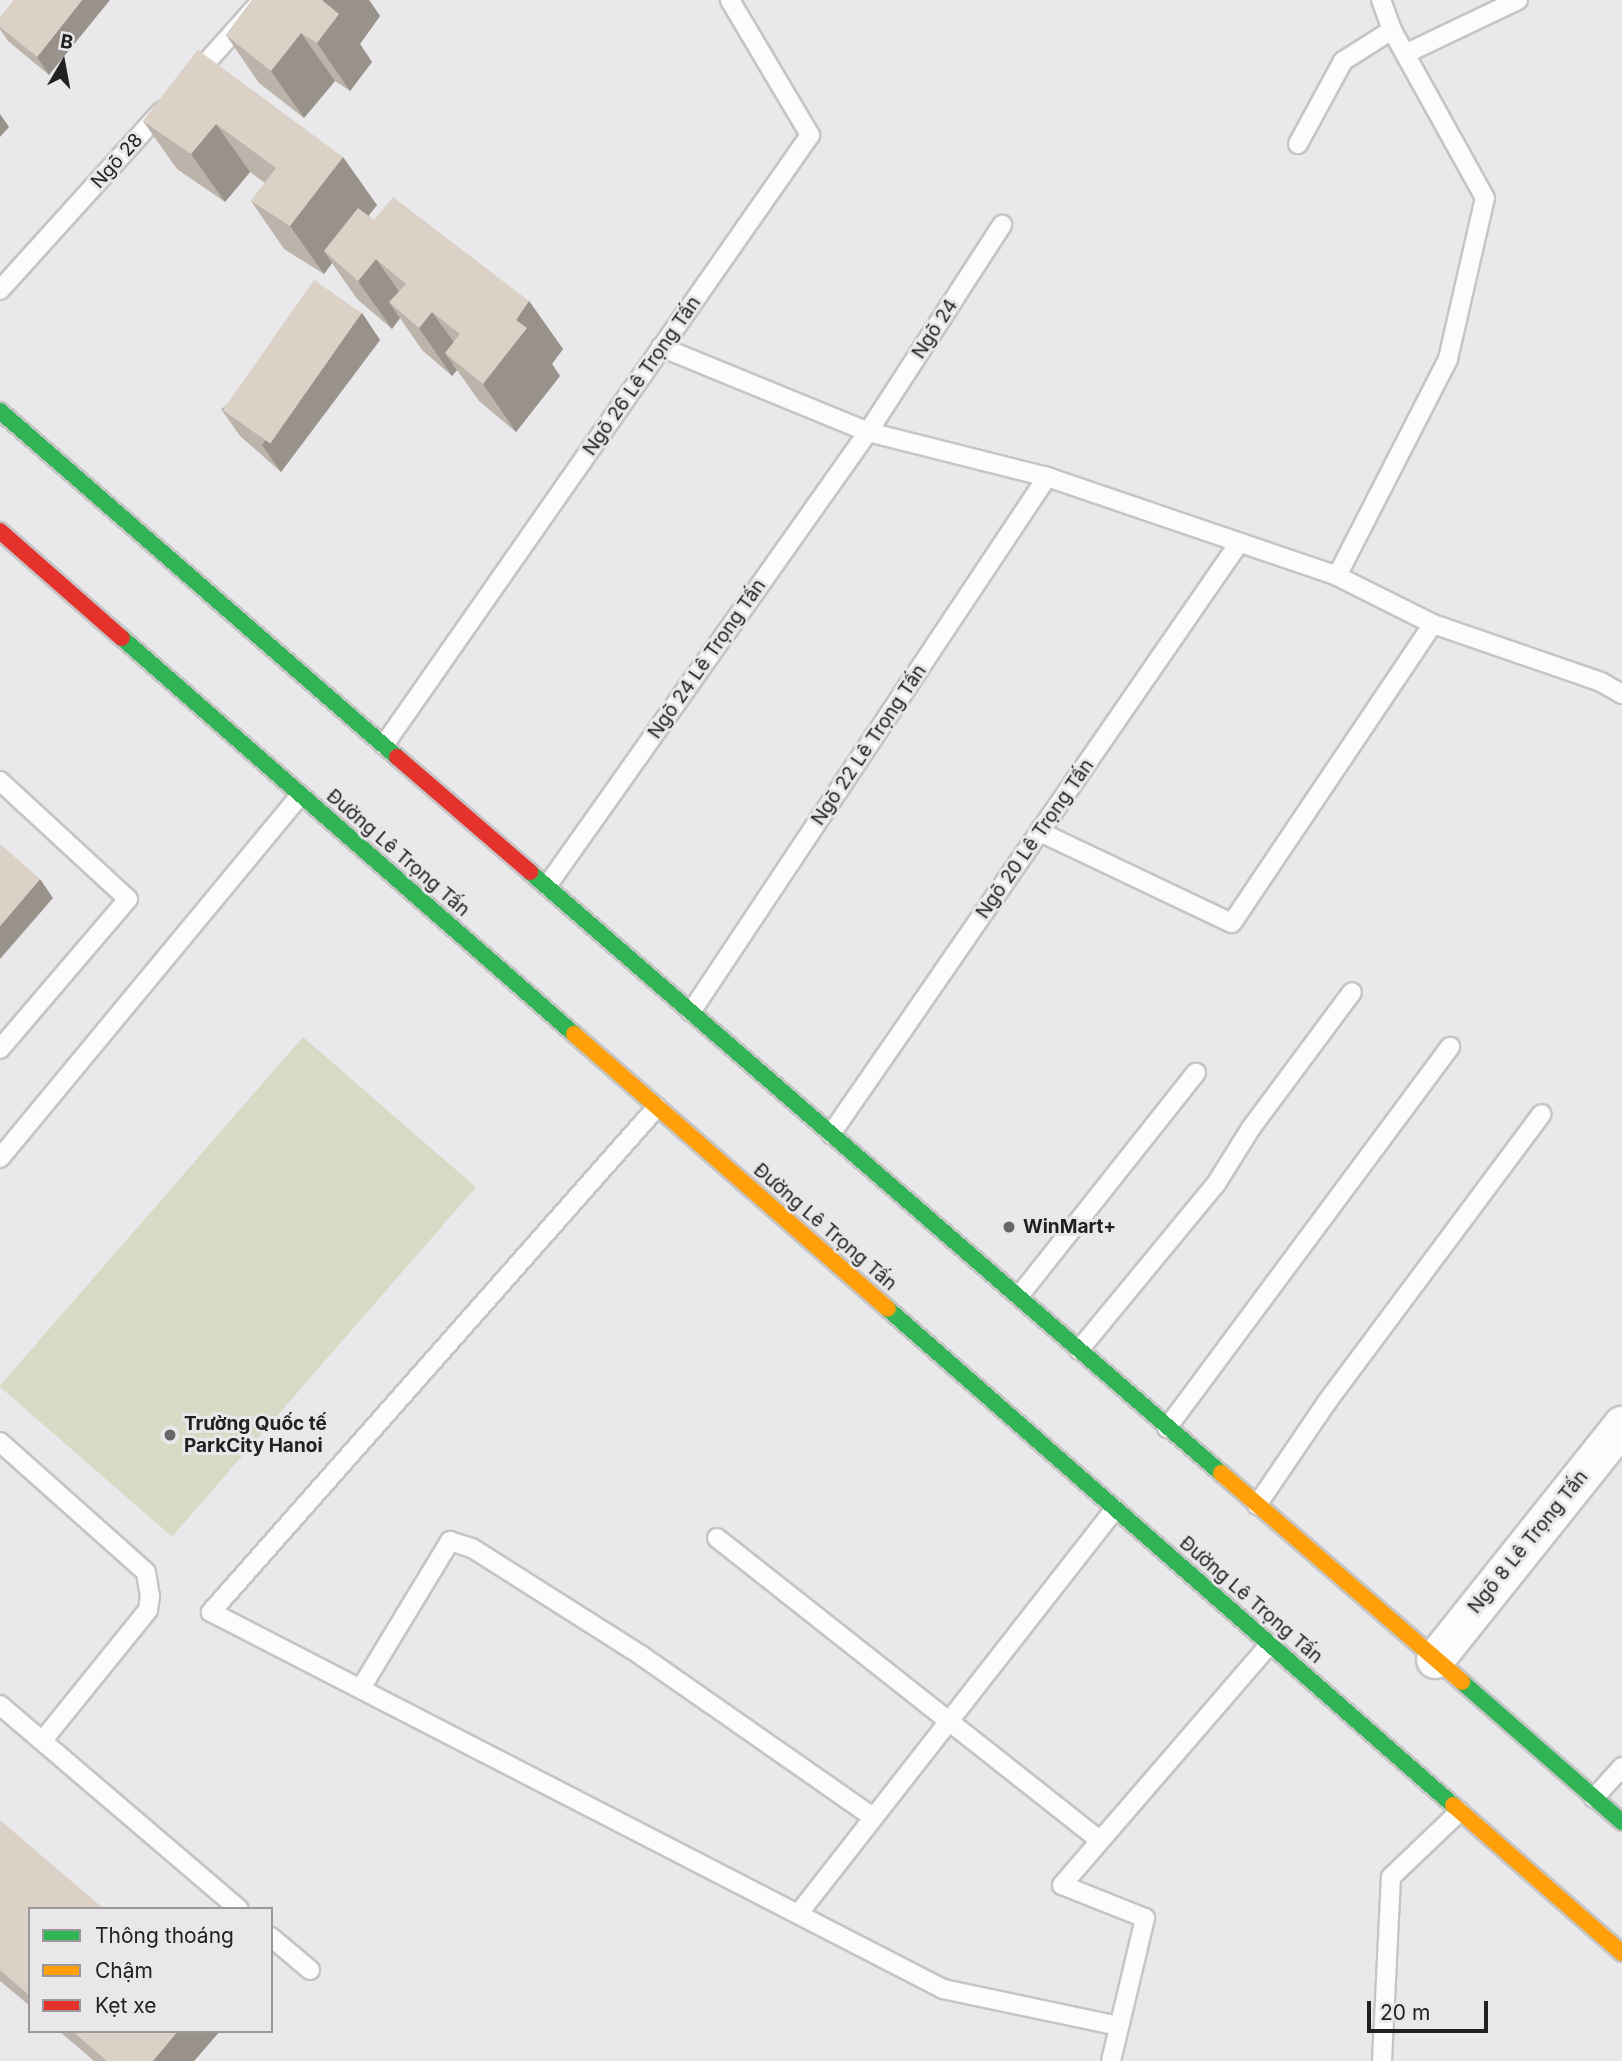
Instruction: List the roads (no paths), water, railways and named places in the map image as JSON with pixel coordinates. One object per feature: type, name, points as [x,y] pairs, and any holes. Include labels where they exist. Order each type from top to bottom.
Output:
[{"type":"main road","points":[[0,411],[1622,1822]]},
{"type":"main road","name":"Đường Lê Trọng Tấn","points":[[0,531],[1622,1953]]},
{"type":"street","name":"Ngõ 8 Lê Trọng Tấn","points":[[1435,1659],[1622,1425]]},
{"type":"lane","name":"Ngõ 28","points":[[0,290],[262,0]]},
{"type":"lane","name":"Ngõ 26 Lê Trọng Tấn","points":[[384,746],[810,135],[730,0]]},
{"type":"lane","points":[[1337,576],[1448,359],[1485,198],[1392,30],[1381,0]]},
{"type":"lane","points":[[1407,53],[1518,0]]},
{"type":"lane","points":[[1298,145],[1343,61],[1392,30]]},
{"type":"lane","name":"Ngõ 24","points":[[868,432],[1002,225]]},
{"type":"lane","points":[[661,347],[868,432],[1047,477],[1337,576],[1433,624],[1601,682],[1622,694]]},
{"type":"lane","name":"Ngõ 24 Lê Trọng Tấn","points":[[547,886],[868,432]]},
{"type":"lane","name":"Ngõ 22 Lê Trọng Tấn","points":[[691,1012],[1047,477]]},
{"type":"lane","name":"Ngõ 20 Lê Trọng Tấn","points":[[831,1134],[1239,543]]},
{"type":"lane","points":[[1040,832],[1232,923],[1433,624]]},
{"type":"lane","points":[[0,781],[128,899],[0,1049]]},
{"type":"lane","points":[[0,1158],[300,795]]},
{"type":"lane","points":[[1079,1350],[1216,1184],[1352,992]]},
{"type":"lane","points":[[1167,1428],[1450,1047]]},
{"type":"lane","points":[[1019,1296],[1196,1073]]},
{"type":"lane","points":[[657,1107],[211,1612],[943,1989],[1118,2026]]},
{"type":"lane","points":[[1257,1505],[1327,1402],[1542,1114]]},
{"type":"lane","points":[[0,1443],[146,1572],[150,1596],[148,1610],[43,1740]]},
{"type":"lane","points":[[799,1913],[1115,1509]]},
{"type":"lane","points":[[717,1538],[1100,1841]]},
{"type":"lane","points":[[361,1688],[450,1541],[472,1548],[642,1656],[873,1817]]},
{"type":"lane","points":[[1111,2061],[1144,1918],[1062,1885],[1269,1644]]},
{"type":"lane","points":[[0,1704],[237,1907]]},
{"type":"lane","points":[[1594,1798],[1622,1767]]},
{"type":"lane","points":[[1382,2061],[1391,1877],[1460,1811]]},
{"type":"lane","points":[[273,1939],[310,1970]]},
{"type":"place","name":"WinMart+","points":[[1009,1227]]},
{"type":"place","name":"Trường Quốc tế ParkCity Hanoi","points":[[170,1435]]}]
